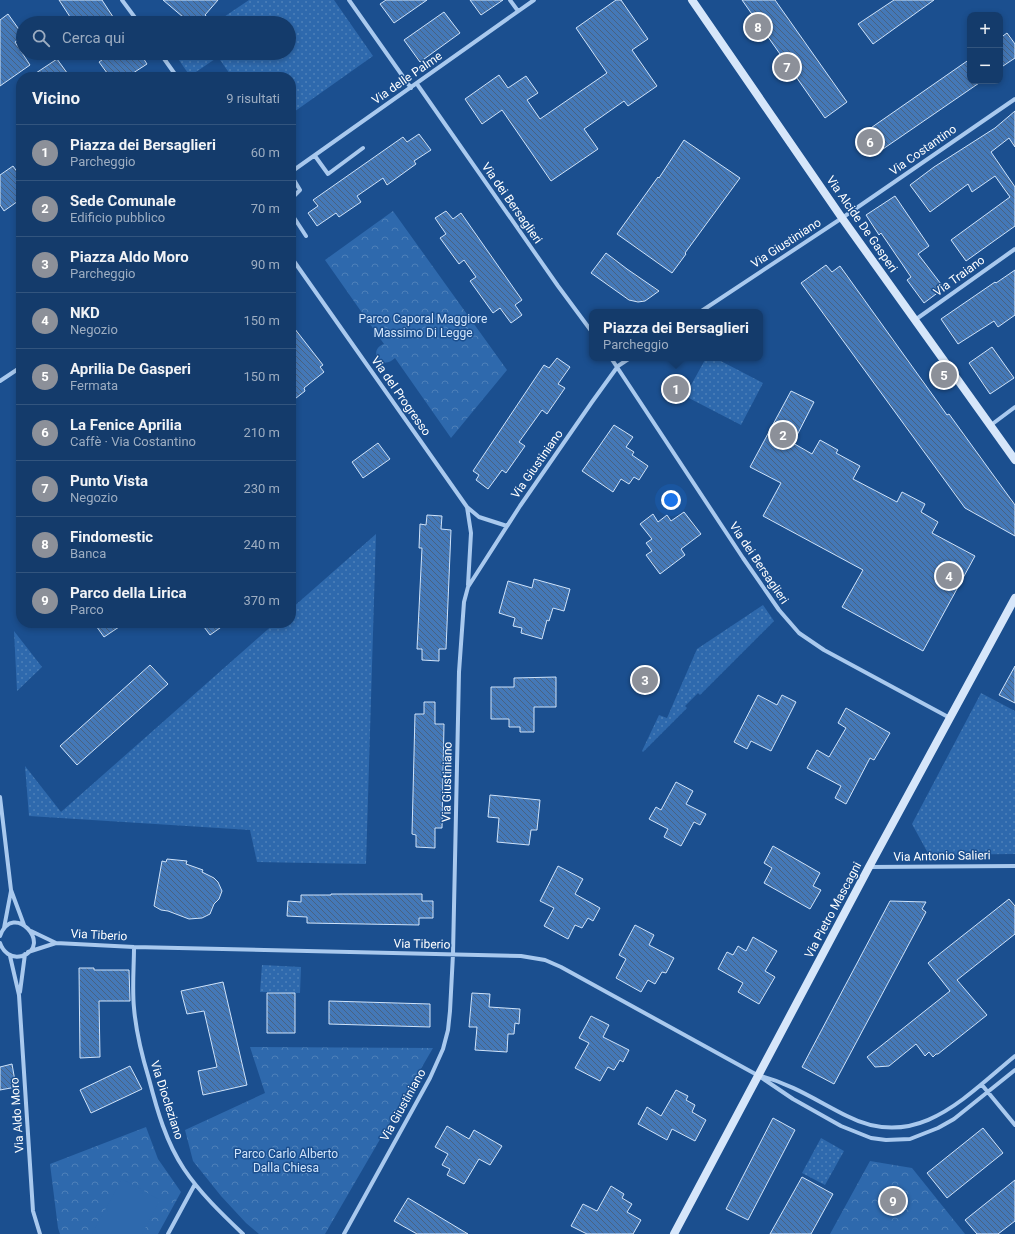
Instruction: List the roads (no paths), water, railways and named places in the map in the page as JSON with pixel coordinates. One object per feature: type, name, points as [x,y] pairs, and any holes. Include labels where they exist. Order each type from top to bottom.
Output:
[{"type":"street","points":[[122,0],[134,16]]},
{"type":"street","points":[[349,0],[411,88]]},
{"type":"street","points":[[510,0],[518,12]]},
{"type":"street","name":"Via delle Palme","points":[[296,169],[534,0]]},
{"type":"street","name":"Via Alcide De Gasperi","points":[[692,0],[842,218],[1015,460]]},
{"type":"street","points":[[165,60],[173,72]]},
{"type":"street","name":"Via dei Bersaglieri","points":[[417,84],[589,328]]},
{"type":"street","name":"Via Costantino","points":[[842,218],[1015,99]]},
{"type":"street","points":[[315,156],[328,174],[363,148]]},
{"type":"street","points":[[296,183],[300,190],[296,194]]},
{"type":"street","name":"Via Giustiniano","points":[[705,309],[842,218]]},
{"type":"street","points":[[296,221],[306,236]]},
{"type":"street","name":"Via Traiano","points":[[915,320],[1015,249]]},
{"type":"street","name":"Via del Progresso","points":[[296,264],[467,507],[479,517],[507,526]]},
{"type":"street","name":"Via dei Bersaglieri","points":[[614,361],[743,558],[789,623],[799,633],[817,646],[950,718]]},
{"type":"street","name":"Via Giustiniano","points":[[344,1234],[430,1078],[441,1054],[448,1026],[453,954],[459,672],[464,602],[468,587],[560,447],[618,366],[626,361]]},
{"type":"street","points":[[0,381],[16,370]]},
{"type":"street","points":[[991,425],[1015,407]]},
{"type":"street","name":"Via del Progresso","points":[[467,507],[471,534],[468,587]]},
{"type":"street","name":"Via Pietro Mascagni","points":[[674,1234],[869,867],[1015,598]]},
{"type":"street","points":[[0,797],[11,890],[24,925],[31,931]]},
{"type":"street","name":"Via Antonio Salieri","points":[[869,867],[1015,866]]},
{"type":"street","points":[[2,932],[11,890]]},
{"type":"street","points":[[2,932],[14,923],[24,925]]},
{"type":"street","name":"Via Tiberio","points":[[31,931],[56,943]]},
{"type":"street","name":"Via Aldo Moro","points":[[19,995],[27,953],[33,942],[31,931]]},
{"type":"street","points":[[0,943],[2,951],[10,956],[20,956],[27,953]]},
{"type":"street","name":"Via Tiberio","points":[[27,953],[56,943],[134,947],[453,954],[521,956],[536,958],[552,963],[759,1076]]},
{"type":"street","name":"Via Diocleziano","points":[[134,947],[134,1007],[142,1052],[155,1102],[167,1136],[179,1161],[195,1184],[224,1216],[243,1234]]},
{"type":"street","name":"Via Aldo Moro","points":[[10,956],[19,995],[33,1211],[40,1234]]},
{"type":"street","points":[[759,1076],[794,1087],[856,1120],[882,1128],[904,1127],[928,1121],[946,1111],[982,1085],[1015,1056]]},
{"type":"street","points":[[759,1076],[793,1099],[841,1126],[871,1138],[886,1140],[910,1139],[938,1128],[954,1119],[1015,1070]]},
{"type":"street","points":[[982,1085],[1015,1125]]},
{"type":"street","points":[[168,1234],[195,1184]]},
{"type":"place","name":"Findomestic","points":[[758,27]]},
{"type":"place","name":"Punto Vista","points":[[787,67]]},
{"type":"place","name":"La Fenice Aprilia","points":[[870,142]]},
{"type":"place","name":"Aprilia De Gasperi","points":[[944,375]]},
{"type":"place","name":"Piazza dei Bersaglieri","points":[[676,389]]},
{"type":"place","name":"Sede Comunale","points":[[783,435]]},
{"type":"place","name":"NKD","points":[[949,576]]},
{"type":"place","name":"Piazza Aldo Moro","points":[[645,680]]},
{"type":"place","name":"Parco della Lirica","points":[[893,1201]]},
{"type":"park label","name":"Parco Caporal Maggiore Massimo Di Legge","points":[[423,326]]},
{"type":"park label","name":"Parco Carlo Alberto Dalla Chiesa","points":[[286,1161]]}]
